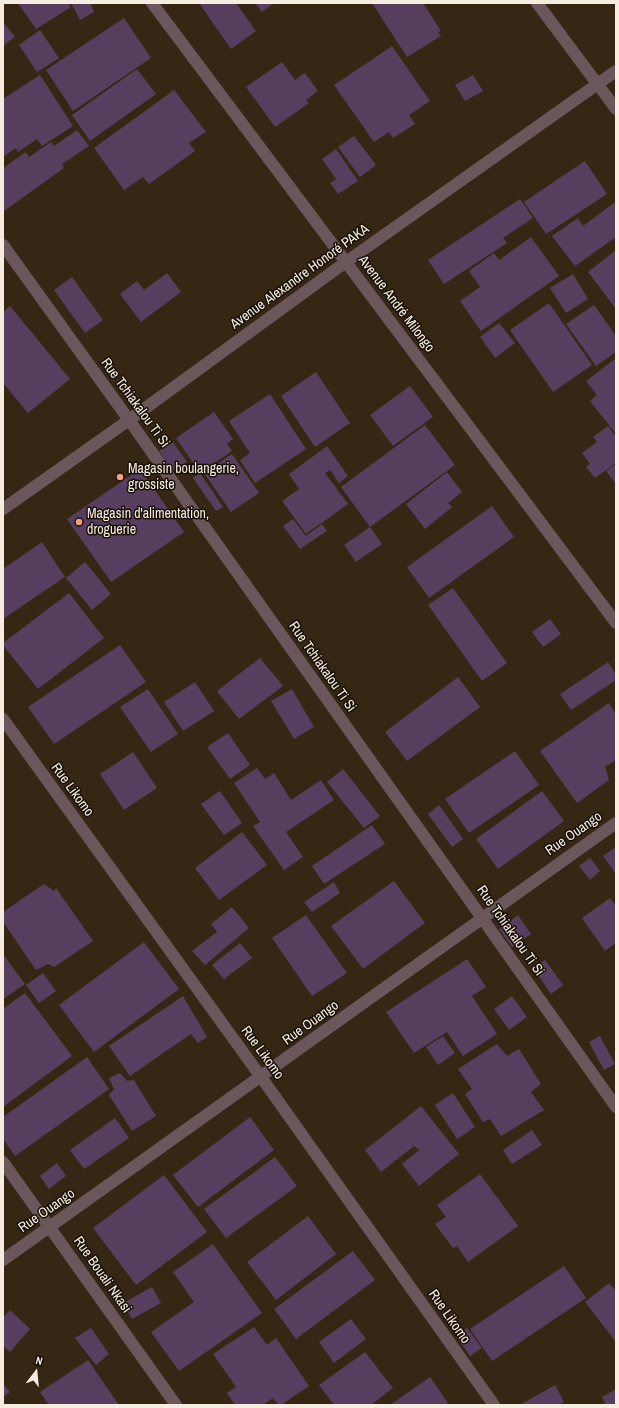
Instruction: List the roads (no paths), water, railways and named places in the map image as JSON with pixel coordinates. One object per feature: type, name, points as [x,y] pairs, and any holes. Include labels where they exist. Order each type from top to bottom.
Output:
[{"type":"street","name":"Avenue André Milongo","points":[[152,3],[616,623]]},
{"type":"street","points":[[538,3],[616,109]]},
{"type":"street","name":"Avenue Alexandre Honoré PAKA","points":[[3,509],[129,420],[346,262],[616,71]]},
{"type":"street","name":"Rue Tchiakalou Ti Si","points":[[3,245],[129,420],[616,1107]]},
{"type":"street","name":"Rue Likomo","points":[[3,719],[261,1077],[494,1405]]},
{"type":"street","name":"Rue Ouango","points":[[3,1260],[50,1228],[616,823]]},
{"type":"street","name":"Rue Bouali Nkasi","points":[[3,1162],[176,1405]]},
{"type":"place","name":"Magasin boulangerie, grossiste","points":[[120,477]]},
{"type":"place","name":"Magasin d'alimentation, droguerie","points":[[79,522]]}]
